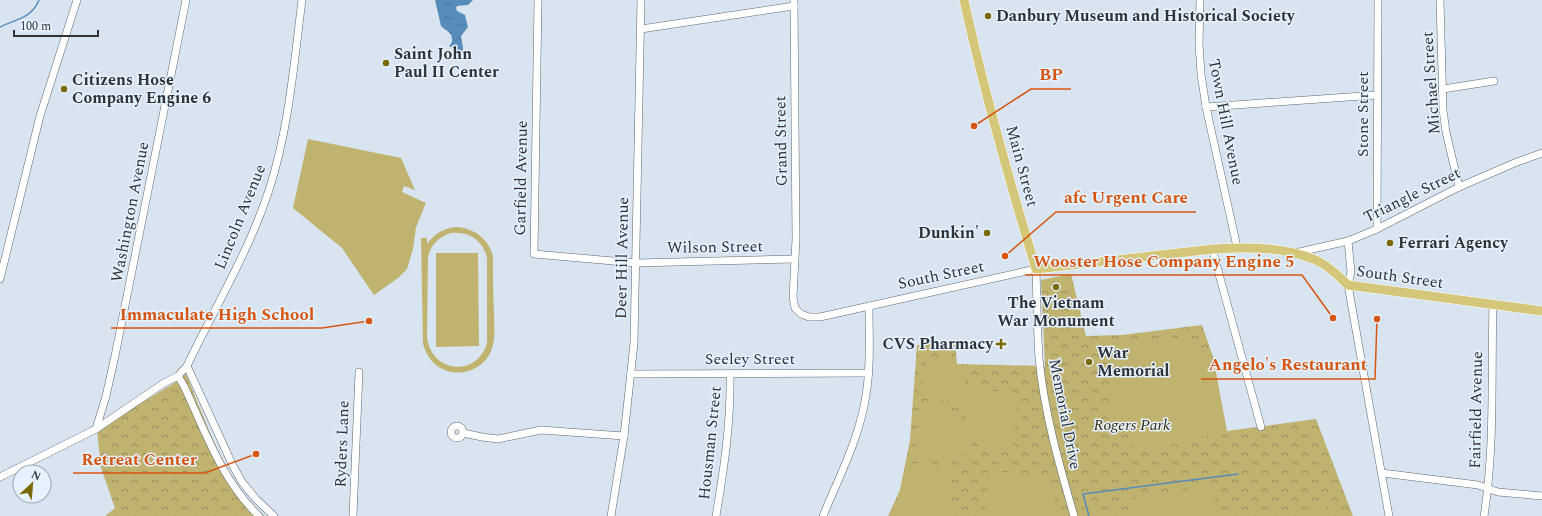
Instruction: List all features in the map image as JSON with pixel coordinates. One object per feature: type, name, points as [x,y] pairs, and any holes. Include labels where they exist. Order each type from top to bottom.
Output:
[{"type":"main road","name":"Main Street","points":[[964,0],[1016,204],[1036,269]]},
{"type":"main road","name":"South Street","points":[[1036,269],[1214,249],[1264,249],[1308,257],[1325,265],[1348,285],[1542,312]]},
{"type":"street","points":[[0,279],[40,116],[77,0]]},
{"type":"street","name":"Washington Avenue","points":[[96,429],[106,396],[115,356],[186,0]]},
{"type":"street","name":"Lincoln Avenue","points":[[0,477],[96,429],[164,383],[178,376],[187,366],[241,256],[269,188],[287,117],[302,0]]},
{"type":"street","name":"Garfield Avenue","points":[[538,0],[534,254],[636,263]]},
{"type":"street","name":"Deer Hill Avenue","points":[[611,516],[624,436],[634,343],[641,0]]},
{"type":"street","name":"Town Hill Avenue","points":[[1200,0],[1199,44],[1201,74],[1206,107],[1237,248]]},
{"type":"street","name":"Stone Street","points":[[1377,229],[1378,0]]},
{"type":"street","name":"Michael Street","points":[[1440,0],[1446,132],[1459,187]]},
{"type":"street","points":[[641,29],[794,3]]},
{"type":"street","name":"Grand Street","points":[[794,3],[796,239],[794,282]]},
{"type":"street","points":[[1443,89],[1494,81]]},
{"type":"street","points":[[1206,107],[1377,96]]},
{"type":"street","name":"Triangle Street","points":[[1292,253],[1348,241],[1377,229],[1459,187],[1542,153]]},
{"type":"street","points":[[1348,241],[1351,272],[1348,285],[1389,516]]},
{"type":"street","points":[[1214,249],[1214,256],[1261,427]]},
{"type":"street","name":"Wilson Street","points":[[636,263],[795,259]]},
{"type":"street","name":"South Street","points":[[794,282],[793,297],[795,308],[805,316],[820,317],[1036,269]]},
{"type":"street","name":"Memorial Drive","points":[[1036,269],[1039,358],[1044,393],[1050,430],[1074,516]]},
{"type":"street","name":"Fairfield Avenue","points":[[1484,516],[1488,488],[1491,430],[1492,305]]},
{"type":"street","points":[[823,516],[862,418],[869,373],[869,306]]},
{"type":"street","points":[[187,366],[233,466],[242,482],[256,499],[274,516]]},
{"type":"street","name":"Ryders Lane","points":[[353,516],[359,372]]},
{"type":"street","name":"Seeley Street","points":[[631,374],[869,373]]},
{"type":"street","name":"Housman Street","points":[[716,516],[728,435],[730,374]]},
{"type":"street","points":[[178,376],[223,471],[248,506],[259,516]]},
{"type":"street","points":[[463,433],[482,437],[498,438],[541,430],[624,436]]},
{"type":"street","points":[[1382,472],[1478,485],[1498,492],[1542,496]]},
{"type":"green space","points":[[308,139],[401,158],[415,190],[404,186],[402,192],[426,203],[416,227],[413,249],[407,269],[398,278],[374,295],[342,248],[293,208]]},
{"type":"green space","points":[[452,228],[464,228],[480,236],[488,245],[493,256],[493,346],[485,361],[480,365],[470,371],[457,373],[446,371],[437,366],[427,354],[423,344],[421,238],[427,238],[427,244],[437,234]],"holes":[[[451,233],[469,235],[478,241],[487,257],[487,343],[482,354],[474,362],[465,366],[455,367],[445,364],[437,358],[430,349],[427,337],[428,257],[431,248],[439,239]]]},
{"type":"green space","points":[[436,253],[478,253],[479,346],[436,347]]},
{"type":"green space","name":"Rogers Park","points":[[1071,274],[1086,336],[1122,335],[1202,325],[1213,357],[1227,431],[1316,419],[1353,516],[888,516],[900,490],[910,440],[917,345],[955,342],[957,364],[1045,366],[1041,280]]},
{"type":"green space","points":[[1171,337],[1196,343],[1213,357],[1226,431],[1136,454],[1126,430],[1111,418],[1106,343]]},
{"type":"green space","points":[[926,358],[945,359],[956,366],[966,376],[964,390],[954,401],[921,398]]},
{"type":"green space","points":[[186,374],[218,451],[229,471],[252,505],[265,516],[105,516],[115,508],[101,468],[97,430],[174,383]]},
{"type":"green space","points":[[968,389],[1019,393],[1012,449],[991,447],[975,436],[965,418],[962,408],[961,398]]},
{"type":"green space","points":[[919,402],[938,403],[949,409],[969,433],[974,454],[915,460]]},
{"type":"green space","points":[[907,463],[949,466],[951,508],[948,516],[893,516]]},
{"type":"green space","points":[[988,470],[1014,473],[1032,477],[1040,481],[1052,492],[1058,516],[986,516]]},
{"type":"green space","points":[[1214,485],[1216,516],[1132,516],[1127,500]]},
{"type":"green space","points":[[1326,503],[1328,516],[1309,516],[1307,505]]},
{"type":"water","points":[[435,0],[473,0],[468,5],[457,6],[456,8],[457,11],[465,15],[468,27],[461,36],[463,48],[461,59],[456,50],[449,46],[452,42],[452,36],[441,26]]},
{"type":"waterway","points":[[0,27],[18,20],[28,14],[36,6],[39,0]]},
{"type":"waterway","points":[[1089,516],[1083,494],[1238,474]]},
{"type":"place","name":"Danbury Museum and Historical Society","points":[[988,16]]},
{"type":"place","name":"Saint John Paul II Center","points":[[386,63]]},
{"type":"place","name":"Citizens Hose Company Engine 6","points":[[64,89]]},
{"type":"place","name":"BP","points":[[974,126]]},
{"type":"place","name":"Dunkin'","points":[[987,233]]},
{"type":"place","name":"Ferrari Agency","points":[[1390,243]]},
{"type":"place","name":"afc Urgent Care","points":[[1005,256]]},
{"type":"place","name":"The Vietnam War Monument","points":[[1056,287]]},
{"type":"place","name":"Wooster Hose Company Engine 5","points":[[1333,318]]},
{"type":"place","name":"Angelo's Restaurant","points":[[1377,319]]},
{"type":"place","name":"Immaculate High School","points":[[369,321]]},
{"type":"place","name":"CVS Pharmacy","points":[[1001,344]]},
{"type":"place","name":"War Memorial","points":[[1089,362]]},
{"type":"place","name":"Retreat Center","points":[[256,454]]}]
